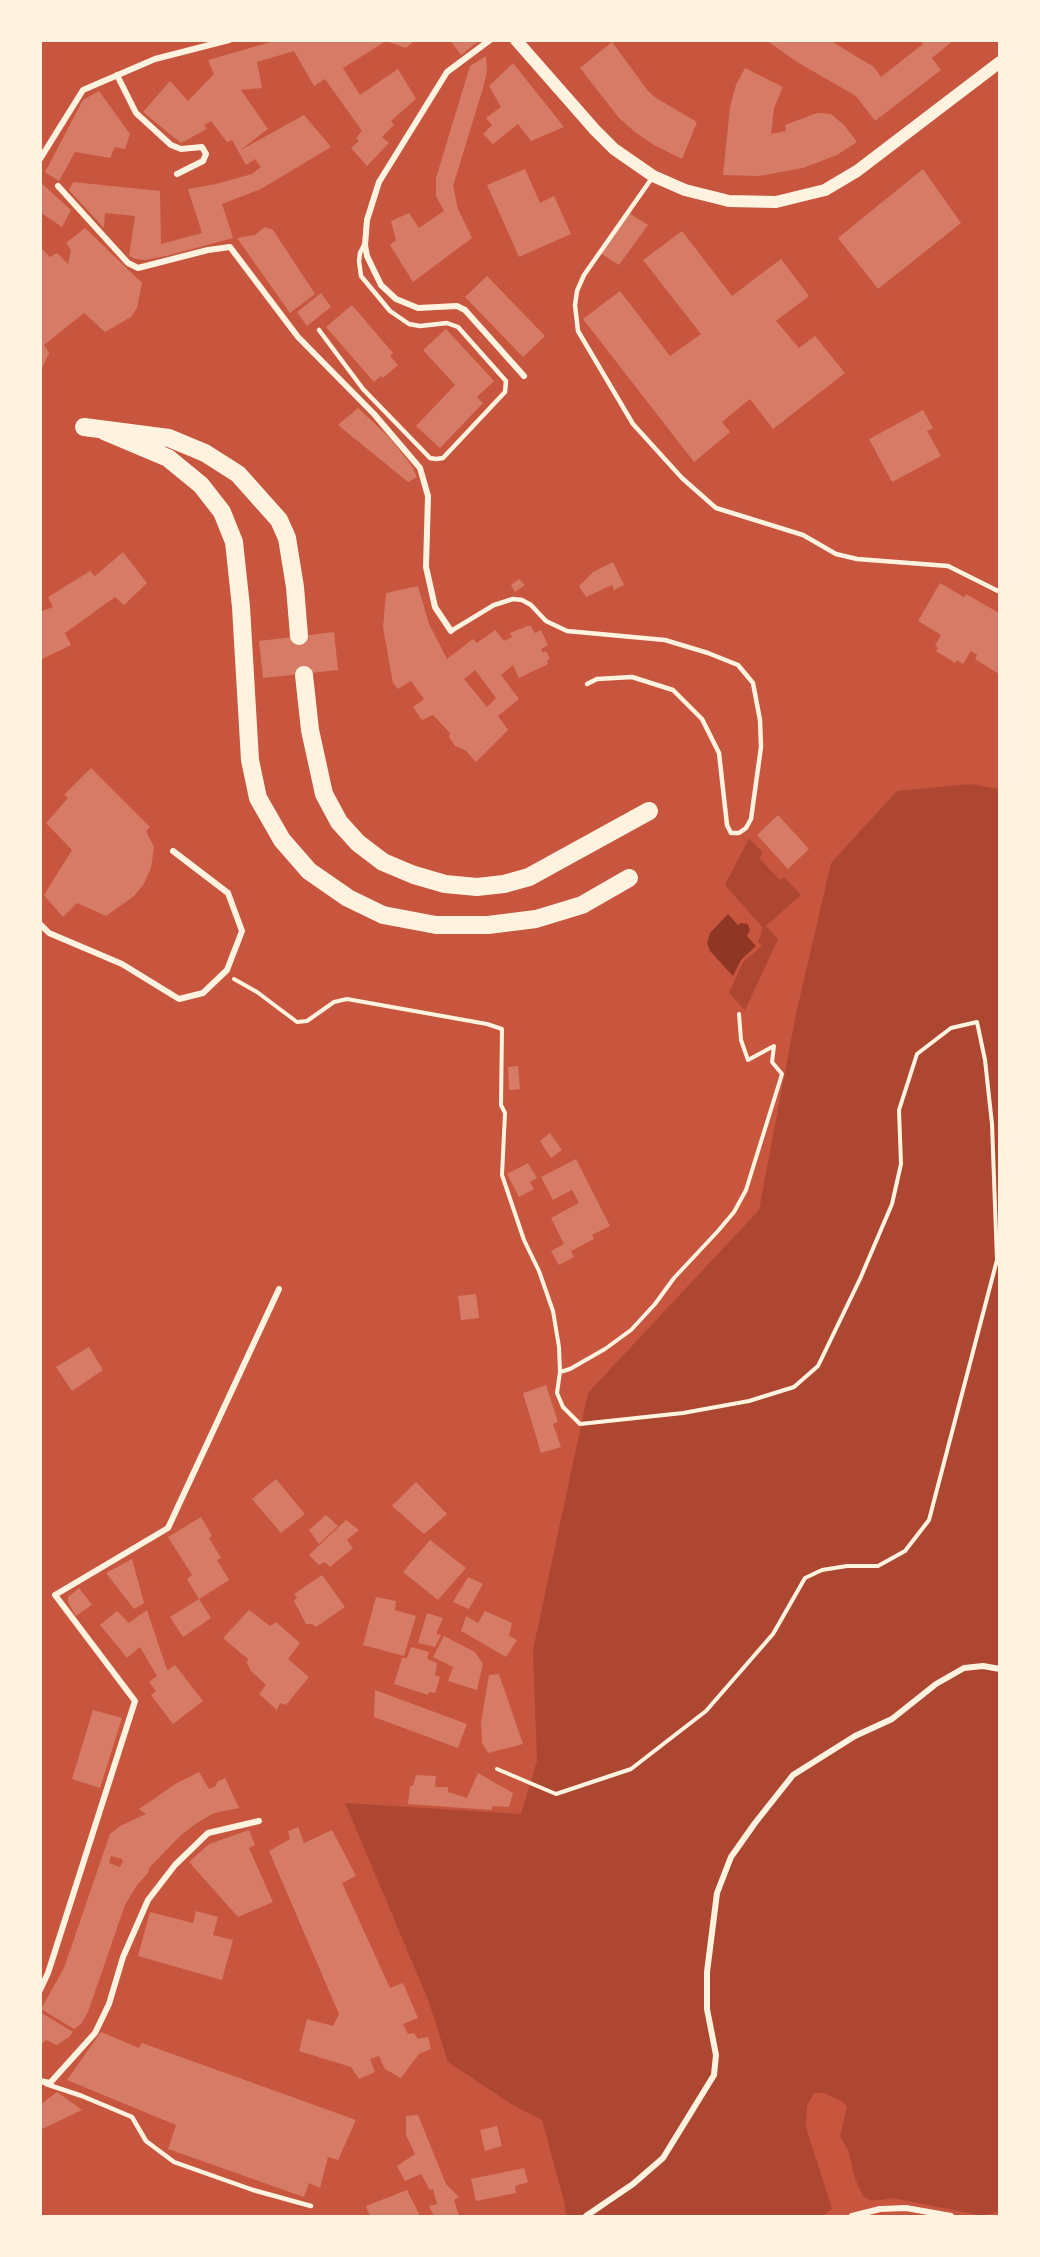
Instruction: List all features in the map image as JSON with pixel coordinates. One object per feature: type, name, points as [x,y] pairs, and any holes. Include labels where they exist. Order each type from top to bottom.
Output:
[{"type":"highway","points":[[84,427],[169,438],[205,453],[238,474],[279,520],[287,538],[295,587],[299,636]]},
{"type":"highway","points":[[105,430],[168,458],[201,485],[222,512],[234,542],[241,607],[250,759],[258,798],[282,840],[309,871],[348,898],[384,915],[436,925],[488,925],[536,919],[582,904],[629,878]]},
{"type":"highway","points":[[303,675],[310,730],[324,794],[339,822],[358,843],[383,862],[414,875],[445,884],[477,887],[504,884],[529,877],[649,811]]},
{"type":"main road","points":[[516,40],[614,149],[653,176],[685,190],[729,201],[776,202],[825,190],[857,171],[999,62]]},
{"type":"street","points":[[40,159],[43,150],[83,90],[155,59],[229,40]]},
{"type":"street","points":[[490,40],[447,72],[379,182],[367,220],[365,245],[367,256],[381,285],[396,299],[418,309],[457,306],[465,310],[524,376]]},
{"type":"street","points":[[117,75],[136,113],[171,145],[181,149],[202,147],[206,154],[203,161],[177,174]]},
{"type":"street","points":[[58,186],[128,263],[138,268],[230,247],[298,337],[375,414],[420,468],[428,496],[426,567],[435,607],[451,632]]},
{"type":"street","points":[[40,924],[49,933],[122,964],[179,999],[203,993],[227,970],[242,931],[228,893],[173,851]]},
{"type":"street","points":[[40,1990],[48,1973],[135,1701],[55,1595],[168,1528],[279,1289]]},
{"type":"street","points":[[586,2217],[633,2184],[663,2157],[714,2075],[716,2055],[707,2009],[707,1972],[715,1902],[731,1857],[755,1823],[793,1775],[855,1736],[892,1719],[936,1684],[964,1668],[983,1666],[999,1669]]},
{"type":"street","points":[[40,2082],[50,2083],[95,2033],[109,2004],[123,1957],[148,1900],[175,1865],[208,1833],[259,1821]]},
{"type":"street","points":[[852,2217],[880,2209],[906,2208],[951,2217]]},
{"type":"lane","points":[[653,176],[584,275],[577,291],[575,305],[578,331],[633,424],[682,478],[716,508],[803,535],[836,554],[856,559],[948,566],[999,592]]},
{"type":"lane","points":[[319,330],[363,389],[430,458],[443,458],[505,392],[506,381],[458,327],[447,322],[420,326],[408,324],[390,312],[361,276],[360,253],[365,245]]},
{"type":"lane","points":[[451,632],[494,605],[513,599],[522,600],[531,605],[546,621],[567,631],[665,640],[738,665],[753,684],[761,747],[751,819],[746,828],[740,833],[731,833],[727,825],[719,753],[702,719],[673,690],[632,677],[597,679],[587,684]]},
{"type":"lane","points":[[40,2082],[82,2096],[132,2117],[146,2141],[174,2162],[253,2190],[311,2206]]},
{"type":"path","points":[[223,973],[257,992],[297,1022],[307,1021],[334,1002],[347,999],[487,1024],[502,1029],[501,1105],[505,1113],[502,1175],[524,1240],[539,1271],[553,1311],[560,1372],[557,1393],[563,1407],[580,1424],[683,1413],[749,1401],[794,1387],[818,1366],[860,1279],[892,1204],[901,1164],[899,1110],[917,1054],[951,1028],[977,1022],[985,1060],[992,1124],[997,1260],[929,1520],[905,1551],[878,1566],[847,1566],[822,1570],[805,1578],[773,1634],[706,1711],[632,1769],[556,1794],[497,1769]]},
{"type":"path","points":[[560,1372],[570,1369],[605,1349],[631,1330],[655,1304],[674,1278],[718,1232],[734,1212],[746,1190],[782,1074],[772,1062],[774,1046],[748,1060],[741,1040],[739,1014]]},
{"type":"shaded area","points":[[971,784],[999,789],[999,2211],[983,2216],[893,2198],[872,2201],[863,2196],[855,2179],[848,2150],[840,2136],[847,2107],[842,2101],[824,2093],[814,2093],[807,2106],[806,2127],[832,2209],[823,2216],[566,2216],[542,2120],[513,2105],[448,2062],[429,2002],[345,1803],[521,1814],[537,1761],[533,1650],[588,1393],[759,1210],[796,1014],[831,863],[897,791]]},
{"type":"shaded area","points":[[749,838],[763,853],[759,858],[780,880],[784,877],[801,895],[766,926],[778,939],[745,1010],[729,993],[743,962],[762,946],[758,942],[763,928],[725,885]]},
{"type":"shaded area","points":[[728,914],[738,925],[748,924],[750,930],[747,936],[756,946],[741,960],[733,976],[710,951],[707,943],[710,933]]},
{"type":"building","points":[[278,40],[415,40],[406,48],[386,41],[343,68],[360,95],[398,69],[416,99],[391,121],[394,125],[382,137],[389,143],[367,166],[351,148],[359,141],[356,138],[362,131],[325,79],[314,86],[294,51],[257,62],[262,88],[241,90],[268,129],[239,151],[304,115],[331,147],[261,189],[222,204],[233,238],[145,260],[129,256],[135,216],[105,213],[104,228],[69,190],[73,182],[160,191],[161,244],[202,233],[188,189],[252,174],[261,167],[255,159],[246,165],[232,140],[227,142],[211,121],[204,125],[207,129],[181,143],[143,112],[170,81],[188,101],[214,74],[208,60]]},
{"type":"building","points":[[450,40],[480,40],[461,55]]},
{"type":"building","points":[[766,40],[829,40],[874,67],[881,77],[923,44],[920,40],[954,40],[932,58],[941,70],[875,121],[856,96],[797,62]]},
{"type":"building","points":[[612,42],[648,91],[697,122],[682,159],[654,145],[619,118],[580,68]]},
{"type":"building","points":[[486,56],[487,71],[483,88],[453,186],[458,209],[472,238],[413,282],[390,245],[396,240],[391,221],[409,213],[419,228],[444,211],[436,196],[436,178],[470,66]]},
{"type":"building","points":[[513,63],[564,127],[531,141],[518,124],[493,144],[483,134],[492,125],[486,118],[501,107],[489,86]]},
{"type":"building","points":[[745,68],[783,87],[774,108],[771,134],[786,131],[785,125],[817,113],[831,114],[844,125],[857,142],[837,155],[803,168],[759,176],[723,175],[730,107],[736,85]]},
{"type":"building","points":[[99,91],[130,134],[125,149],[115,147],[110,158],[75,152],[59,181],[45,172],[83,100]]},
{"type":"building","points":[[525,169],[540,203],[554,196],[571,234],[519,257],[487,185]]},
{"type":"building","points":[[923,169],[961,223],[878,289],[838,238]]},
{"type":"building","points":[[40,182],[71,210],[62,227],[40,212]]},
{"type":"building","points":[[629,213],[648,225],[619,265],[600,253]]},
{"type":"building","points":[[265,227],[273,230],[315,294],[290,313],[237,238],[255,235]]},
{"type":"building","points":[[85,228],[142,283],[137,308],[131,317],[105,332],[84,313],[44,345],[49,353],[40,372],[40,247],[50,257],[57,253],[68,264],[71,250],[66,243]]},
{"type":"building","points":[[682,231],[732,296],[781,259],[809,296],[776,321],[799,348],[815,336],[845,373],[773,429],[750,399],[722,422],[730,432],[694,462],[583,319],[620,291],[670,356],[701,334],[643,260]]},
{"type":"building","points":[[487,276],[545,336],[523,357],[465,297]]},
{"type":"building","points":[[321,293],[331,307],[307,326],[297,312]]},
{"type":"building","points":[[352,305],[393,353],[390,356],[398,365],[383,378],[381,376],[374,382],[326,327]]},
{"type":"building","points":[[446,329],[494,381],[477,397],[483,403],[440,448],[416,426],[455,385],[423,350]]},
{"type":"building","points":[[358,408],[389,437],[412,466],[417,477],[408,482],[338,425]]},
{"type":"building","points":[[923,410],[933,428],[927,431],[941,456],[892,482],[869,439]]},
{"type":"building","points":[[123,552],[147,583],[124,605],[115,597],[65,633],[71,645],[42,659],[40,612],[53,607],[48,597],[90,571],[95,576]]},
{"type":"building","points":[[613,562],[624,585],[614,590],[612,585],[586,597],[579,586],[593,572]]},
{"type":"building","points":[[519,579],[525,585],[515,592],[511,585]]},
{"type":"building","points":[[940,583],[964,597],[966,594],[999,613],[999,674],[975,659],[977,655],[971,651],[963,664],[957,660],[955,663],[936,651],[938,648],[935,646],[941,635],[918,621]]},
{"type":"building","points":[[418,586],[429,624],[447,659],[473,639],[477,643],[495,630],[504,641],[512,637],[510,633],[530,625],[535,633],[541,630],[548,645],[541,649],[543,653],[546,651],[550,659],[547,660],[548,664],[519,678],[513,665],[501,675],[519,699],[498,716],[508,730],[476,762],[465,750],[455,746],[449,737],[450,733],[433,715],[422,720],[413,707],[424,699],[411,681],[398,689],[393,683],[383,627],[386,593]],"holes":[[[475,670],[496,698],[487,707],[464,679]]]},
{"type":"building","points":[[334,632],[338,670],[263,678],[259,641]]},
{"type":"building","points":[[91,768],[150,827],[146,831],[154,847],[151,868],[143,885],[134,896],[106,916],[77,903],[63,917],[44,895],[72,850],[46,823],[68,798],[64,795]]},
{"type":"building","points":[[778,815],[809,849],[788,869],[757,835]]},
{"type":"building","points":[[518,1066],[520,1089],[509,1090],[508,1067]]},
{"type":"building","points":[[550,1133],[562,1150],[551,1158],[540,1141]]},
{"type":"building","points":[[576,1159],[610,1226],[592,1235],[594,1239],[571,1251],[574,1257],[559,1265],[551,1251],[564,1244],[551,1218],[579,1203],[572,1190],[553,1200],[541,1177]]},
{"type":"building","points":[[528,1163],[537,1178],[530,1182],[534,1189],[519,1197],[507,1174]]},
{"type":"building","points":[[476,1294],[479,1318],[461,1320],[458,1296]]},
{"type":"building","points":[[89,1347],[103,1370],[72,1391],[56,1367]]},
{"type":"building","points":[[546,1385],[558,1422],[553,1424],[561,1447],[541,1453],[523,1393]]},
{"type":"building","points":[[276,1479],[305,1514],[281,1533],[252,1499]]},
{"type":"building","points":[[416,1482],[447,1514],[424,1534],[392,1506]]},
{"type":"building","points":[[326,1515],[338,1526],[319,1544],[309,1530]]},
{"type":"building","points":[[201,1517],[212,1536],[209,1538],[221,1558],[217,1560],[229,1580],[199,1599],[187,1579],[192,1575],[168,1537]]},
{"type":"building","points":[[346,1520],[359,1530],[347,1540],[353,1548],[330,1567],[325,1562],[319,1565],[309,1555]]},
{"type":"building","points":[[430,1540],[466,1568],[438,1600],[403,1572]]},
{"type":"building","points":[[132,1559],[144,1603],[134,1609],[106,1573]]},
{"type":"building","points":[[322,1575],[345,1607],[316,1627],[306,1624],[294,1601],[297,1597],[294,1594]]},
{"type":"building","points":[[468,1577],[483,1584],[469,1609],[453,1602]]},
{"type":"building","points":[[79,1588],[92,1605],[76,1616],[68,1602],[68,1597]]},
{"type":"building","points":[[376,1597],[396,1601],[395,1610],[416,1616],[404,1656],[363,1645]]},
{"type":"building","points":[[199,1599],[211,1618],[183,1637],[170,1617]]},
{"type":"building","points":[[147,1610],[166,1667],[168,1670],[175,1665],[203,1701],[173,1724],[151,1695],[156,1691],[149,1682],[157,1676],[140,1647],[127,1658],[100,1625],[117,1611],[129,1623]]},
{"type":"building","points":[[249,1610],[270,1626],[276,1622],[300,1643],[288,1659],[309,1677],[286,1705],[280,1703],[277,1710],[259,1694],[266,1685],[251,1671],[247,1663],[248,1659],[223,1638]]},
{"type":"building","points":[[485,1611],[512,1623],[509,1636],[517,1640],[506,1657],[461,1631],[466,1616],[478,1623]]},
{"type":"building","points":[[427,1613],[443,1618],[436,1634],[441,1635],[435,1647],[418,1643]]},
{"type":"building","points":[[444,1636],[475,1652],[483,1664],[477,1690],[448,1681],[453,1667],[433,1657]]},
{"type":"building","points":[[411,1647],[429,1652],[427,1659],[437,1663],[435,1675],[440,1677],[435,1693],[429,1692],[428,1695],[394,1684],[402,1658],[407,1658]]},
{"type":"building","points":[[499,1674],[523,1744],[488,1753],[482,1743],[481,1722],[489,1675]]},
{"type":"building","points":[[375,1690],[467,1724],[458,1748],[374,1717]]},
{"type":"building","points":[[93,1710],[122,1718],[100,1788],[72,1779]]},
{"type":"building","points":[[199,1772],[209,1789],[225,1778],[239,1808],[214,1813],[197,1823],[180,1836],[150,1867],[125,1905],[88,2012],[81,2024],[74,2029],[41,2009],[64,1968],[110,1834],[120,1826],[146,1814],[139,1809],[177,1783]],"holes":[[[111,1856],[122,1859],[120,1867],[109,1863]]]},
{"type":"building","points":[[478,1773],[513,1793],[509,1807],[493,1806],[491,1810],[408,1804],[410,1786],[413,1786],[416,1775],[436,1776],[435,1787],[448,1787],[448,1792],[467,1798]]},
{"type":"building","points":[[298,1827],[304,1843],[332,1830],[356,1876],[342,1883],[390,1988],[403,1983],[418,2018],[403,2024],[408,2034],[414,2033],[418,2039],[428,2037],[431,2049],[419,2054],[401,2078],[385,2069],[379,2056],[370,2059],[375,2072],[359,2079],[351,2067],[299,2051],[307,2019],[333,2026],[339,2014],[269,1851],[290,1839],[288,1831]]},
{"type":"building","points":[[249,1830],[255,1845],[249,1848],[273,1902],[238,1917],[189,1862],[209,1844]]},
{"type":"building","points":[[196,1911],[218,1917],[213,1935],[233,1940],[222,1980],[138,1956],[150,1912],[193,1923]]},
{"type":"building","points":[[40,2012],[73,2032],[57,2045],[46,2040],[40,2046]]},
{"type":"building","points":[[101,2032],[139,2048],[142,2043],[356,2120],[338,2160],[328,2157],[320,2188],[309,2183],[304,2197],[168,2149],[176,2125],[67,2080]]},
{"type":"building","points":[[57,2092],[82,2110],[40,2130],[40,2105]]},
{"type":"building","points":[[418,2115],[446,2184],[459,2197],[454,2200],[459,2216],[434,2216],[429,2206],[437,2204],[433,2189],[430,2190],[421,2174],[405,2181],[397,2166],[415,2154],[406,2135],[406,2116]]},
{"type":"building","points":[[497,2126],[502,2146],[485,2151],[480,2130]]},
{"type":"building","points":[[524,2168],[528,2182],[515,2186],[516,2193],[476,2201],[471,2179]]},
{"type":"building","points":[[407,2190],[420,2216],[370,2216],[366,2206]]}]
